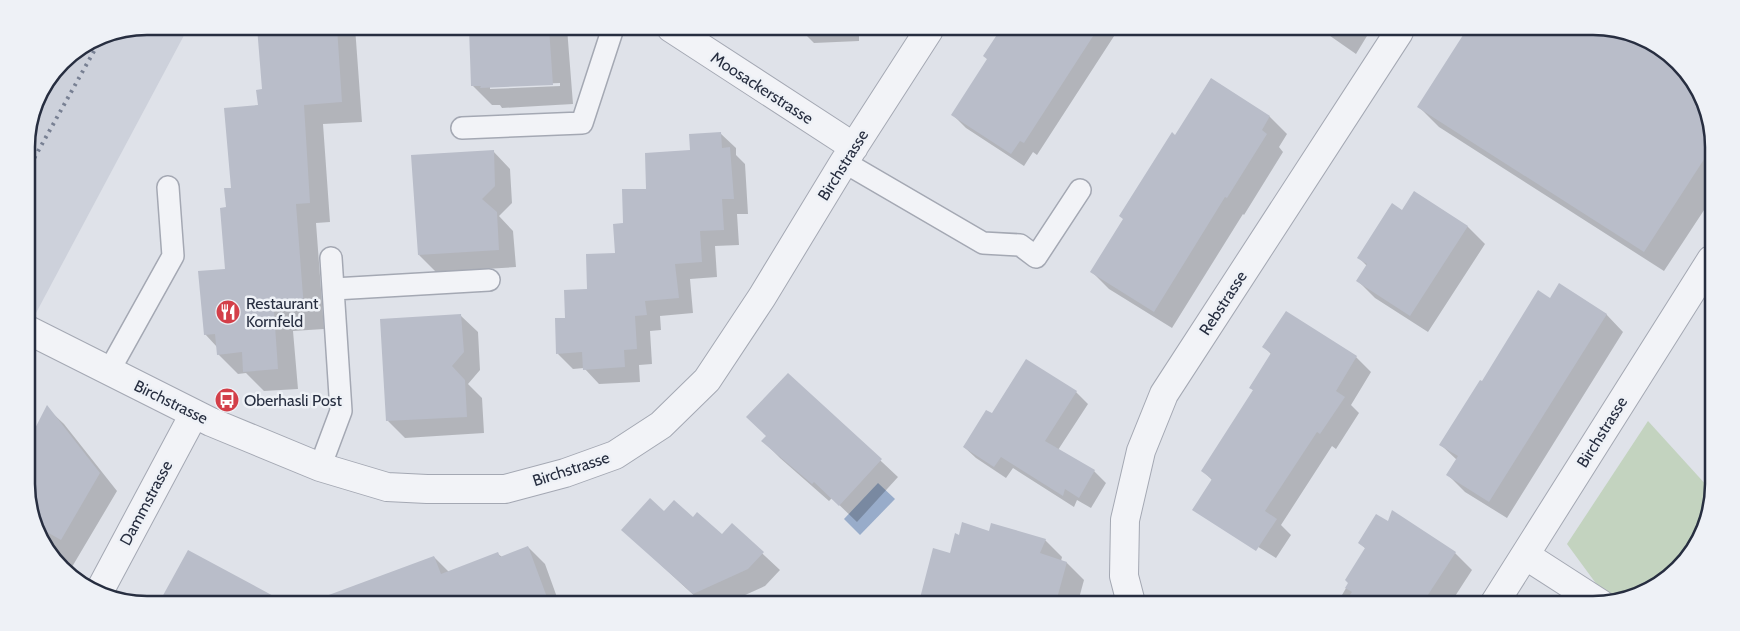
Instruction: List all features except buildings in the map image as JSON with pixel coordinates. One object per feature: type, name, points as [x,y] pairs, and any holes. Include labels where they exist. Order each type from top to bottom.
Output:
[{"type":"street","name":"Moosackerstrasse","points":[[681,35],[849,155]]},
{"type":"street","name":"Birchstrasse","points":[[35,334],[194,414],[320,467],[387,487],[427,489],[505,488],[565,473],[615,455],[661,425],[707,380],[762,297],[849,155],[926,35]]},
{"type":"street","name":"Rebstrasse","points":[[1129,596],[1124,576],[1125,520],[1141,451],[1164,394],[1397,35]]},
{"type":"street","name":"Birchstrasse","points":[[1499,596],[1705,270]]},
{"type":"street","name":"Dammstrasse","points":[[101,586],[194,414]]},
{"type":"street","points":[[1525,555],[1589,596]]},
{"type":"lane","points":[[462,128],[582,123],[611,35]]},
{"type":"lane","points":[[849,155],[983,243],[1020,245],[1036,257],[1080,190]]},
{"type":"lane","points":[[109,371],[173,256],[168,187]]},
{"type":"lane","points":[[320,467],[341,411],[331,258]]},
{"type":"lane","points":[[334,289],[489,280]]},
{"type":"shaded area","points":[[184,35],[35,315],[35,140],[39,118],[50,91],[63,73],[79,58],[111,41],[133,36]]},
{"type":"green space","points":[[1648,421],[1705,484],[1699,520],[1682,552],[1661,573],[1629,590],[1606,595],[1603,593],[1567,544]]},
{"type":"water","points":[[878,483],[895,499],[860,535],[844,519]]},
{"type":"railway","points":[[35,157],[96,48]]},
{"type":"place","name":"Restaurant Kornfeld","points":[[228,312]]},
{"type":"place","name":"Oberhasli Post","points":[[227,400]]}]
